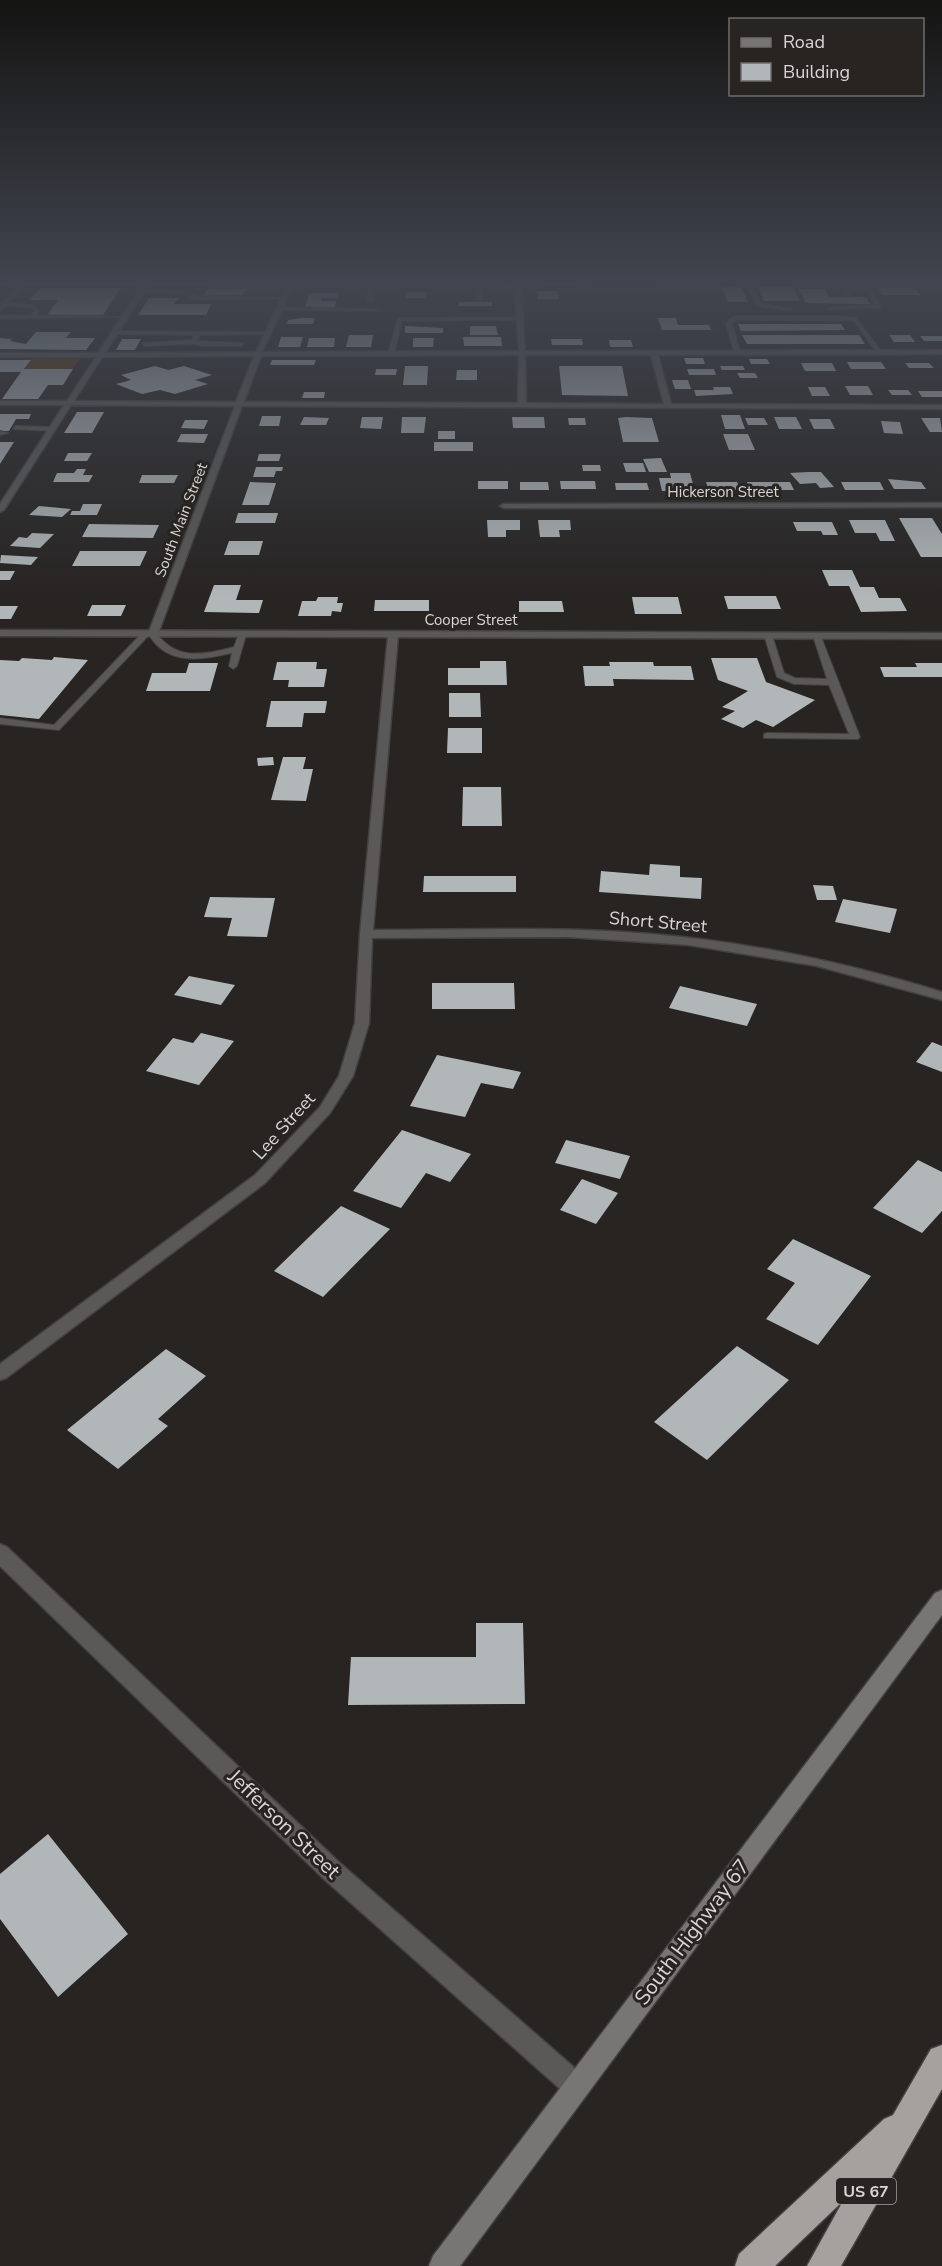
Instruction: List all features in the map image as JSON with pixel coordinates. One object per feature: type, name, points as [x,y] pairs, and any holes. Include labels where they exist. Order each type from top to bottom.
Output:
[{"type":"highway","name":"US 67","points":[[823,2266],[942,2060]]},
{"type":"highway","points":[[751,2266],[909,2117]]},
{"type":"main road","name":"South Highway 67","points":[[443,2266],[942,1599]]},
{"type":"street","points":[[0,510],[81,387]]},
{"type":"street","name":"South Main Street","points":[[149,634],[246,387]]},
{"type":"street","points":[[522,387],[522,405]]},
{"type":"street","points":[[663,387],[668,405]]},
{"type":"street","points":[[0,403],[942,407]]},
{"type":"street","name":"Hickerson Street","points":[[504,506],[942,505]]},
{"type":"street","name":"Cooper Street","points":[[0,633],[942,636]]},
{"type":"street","name":"Lee Street","points":[[0,1373],[260,1179],[325,1110],[346,1076],[362,1023],[366,934],[393,635]]},
{"type":"street","name":"Short Street","points":[[366,934],[566,933],[690,941],[794,958],[942,996]]},
{"type":"street","name":"Jefferson Street","points":[[0,1553],[333,1872],[576,2086]]},
{"type":"lane","points":[[15,428],[53,429]]},
{"type":"lane","points":[[0,721],[56,728],[149,634],[165,649],[184,655],[219,654],[238,649]]},
{"type":"lane","points":[[233,666],[242,635]]},
{"type":"lane","points":[[768,635],[780,675],[794,681],[833,682]]},
{"type":"lane","points":[[767,736],[855,737],[817,636]]},
{"type":"building","points":[[11,387],[47,387],[38,399],[2,399]]},
{"type":"building","points":[[123,387],[199,387],[175,394],[160,390],[142,394]]},
{"type":"building","points":[[561,387],[626,387],[628,396],[562,395]]},
{"type":"building","points":[[674,387],[690,387],[691,389],[675,389]]},
{"type":"building","points":[[713,387],[730,387],[733,394],[696,396],[694,390],[714,390]]},
{"type":"building","points":[[808,387],[825,387],[830,396],[812,396]]},
{"type":"building","points":[[845,387],[868,387],[873,395],[850,395]]},
{"type":"building","points":[[888,390],[908,390],[912,395],[892,395]]},
{"type":"building","points":[[918,391],[942,391],[942,397],[922,397]]},
{"type":"building","points":[[304,392],[325,392],[324,398],[302,398]]},
{"type":"building","points":[[77,412],[104,412],[92,433],[64,433]]},
{"type":"building","points":[[0,414],[31,414],[29,419],[16,419],[9,431],[0,431]]},
{"type":"building","points":[[721,415],[740,415],[745,429],[725,429]]},
{"type":"building","points":[[262,416],[281,416],[279,426],[259,426]]},
{"type":"building","points":[[304,417],[329,418],[326,425],[300,425]]},
{"type":"building","points":[[362,417],[383,417],[381,429],[360,428]]},
{"type":"building","points":[[402,417],[426,417],[424,433],[401,433]]},
{"type":"building","points":[[512,417],[544,417],[545,428],[513,428]]},
{"type":"building","points":[[774,417],[796,417],[802,429],[779,429]]},
{"type":"building","points":[[568,418],[585,418],[586,425],[569,425]]},
{"type":"building","points":[[618,418],[652,418],[659,442],[623,442]]},
{"type":"building","points":[[745,418],[764,418],[768,425],[748,425]]},
{"type":"building","points":[[921,418],[940,418],[942,432],[930,432]]},
{"type":"building","points":[[809,419],[830,419],[835,429],[814,429]]},
{"type":"building","points":[[185,420],[208,420],[204,429],[181,428]]},
{"type":"building","points":[[881,421],[900,422],[903,434],[884,433]]},
{"type":"building","points":[[438,431],[455,431],[455,439],[438,439]]},
{"type":"building","points":[[181,434],[208,434],[204,443],[177,442]]},
{"type":"building","points":[[723,434],[748,434],[755,450],[729,450]]},
{"type":"building","points":[[0,442],[14,442],[0,464]]},
{"type":"building","points":[[434,442],[473,442],[473,451],[434,451]]},
{"type":"building","points":[[68,453],[92,453],[87,461],[64,461]]},
{"type":"building","points":[[259,454],[281,454],[279,461],[257,461]]},
{"type":"building","points":[[661,458],[667,472],[649,472],[643,459]]},
{"type":"building","points":[[623,463],[643,463],[646,472],[626,472]]},
{"type":"building","points":[[582,465],[600,465],[601,471],[583,471]]},
{"type":"building","points":[[256,467],[283,467],[282,471],[276,471],[274,477],[253,477]]},
{"type":"building","points":[[77,469],[86,469],[83,475],[93,475],[89,482],[53,482],[57,473],[74,473]]},
{"type":"building","points":[[821,472],[834,487],[820,488],[816,483],[800,484],[790,473]]},
{"type":"building","points":[[670,473],[690,473],[695,491],[662,491],[659,478],[671,478]]},
{"type":"building","points":[[142,475],[178,475],[174,483],[139,483]]},
{"type":"building","points":[[888,479],[921,482],[926,489],[894,489]]},
{"type":"building","points":[[478,481],[508,481],[508,489],[478,489]]},
{"type":"building","points":[[560,481],[595,481],[596,489],[561,489]]},
{"type":"building","points":[[250,482],[276,483],[269,505],[242,505]]},
{"type":"building","points":[[520,482],[548,482],[549,490],[520,490]]},
{"type":"building","points":[[706,482],[737,482],[740,490],[709,490]]},
{"type":"building","points":[[747,482],[790,482],[794,490],[750,490]]},
{"type":"building","points":[[841,482],[880,482],[884,490],[845,490]]},
{"type":"building","points":[[615,483],[647,483],[649,490],[616,490]]},
{"type":"building","points":[[83,504],[102,504],[97,515],[70,515],[72,511],[80,511]]},
{"type":"building","points":[[39,506],[71,509],[62,517],[29,515]]},
{"type":"building","points":[[238,513],[278,513],[275,523],[235,523]]},
{"type":"building","points":[[899,518],[932,518],[942,534],[942,557],[921,557]]},
{"type":"building","points":[[487,520],[520,520],[520,530],[506,530],[506,537],[488,537]]},
{"type":"building","points":[[538,520],[570,520],[571,530],[559,530],[560,537],[540,537]]},
{"type":"building","points":[[849,520],[885,520],[895,541],[880,541],[876,533],[855,533]]},
{"type":"building","points":[[793,522],[832,522],[838,535],[823,535],[821,531],[797,531]]},
{"type":"building","points":[[89,524],[159,525],[153,538],[82,537]]},
{"type":"building","points":[[32,533],[54,534],[40,548],[10,546],[19,537],[27,538]]},
{"type":"building","points":[[229,541],[263,541],[259,555],[224,555]]},
{"type":"building","points":[[80,551],[147,551],[140,566],[72,566]]},
{"type":"building","points":[[1,555],[38,557],[31,565],[0,563]]},
{"type":"building","points":[[822,570],[852,570],[860,587],[874,587],[879,598],[900,598],[907,611],[861,612],[849,586],[829,586]]},
{"type":"building","points":[[0,571],[15,571],[10,580],[0,580]]},
{"type":"building","points":[[214,585],[241,585],[236,600],[263,600],[259,613],[204,612]]},
{"type":"building","points":[[724,596],[776,596],[781,609],[728,609]]},
{"type":"building","points":[[318,597],[338,597],[337,603],[343,603],[341,612],[332,611],[331,616],[298,616],[302,601],[316,601]]},
{"type":"building","points":[[632,597],[678,597],[682,614],[635,614]]},
{"type":"building","points":[[375,600],[429,600],[429,611],[374,611]]},
{"type":"building","points":[[519,601],[562,601],[564,612],[519,612]]},
{"type":"building","points":[[92,605],[126,605],[121,616],[87,616]]},
{"type":"building","points":[[0,606],[18,606],[11,619],[0,619]]},
{"type":"building","points":[[54,657],[88,660],[39,719],[0,715],[0,660],[19,661],[22,658],[52,660]]},
{"type":"building","points":[[711,658],[757,658],[766,682],[815,700],[773,727],[756,720],[743,728],[721,719],[735,711],[722,707],[748,691],[718,680]]},
{"type":"building","points":[[480,661],[506,661],[507,685],[448,685],[448,668],[480,668]]},
{"type":"building","points":[[277,662],[317,662],[316,669],[327,669],[324,687],[288,687],[289,680],[273,680]]},
{"type":"building","points":[[609,662],[653,662],[654,666],[691,666],[694,680],[613,679],[614,686],[585,686],[583,666],[610,666]]},
{"type":"building","points":[[189,663],[218,663],[210,691],[146,691],[152,673],[186,673]]},
{"type":"building","points":[[915,663],[942,663],[942,677],[884,677],[880,667],[917,667]]},
{"type":"building","points":[[449,693],[480,693],[481,717],[449,717]]},
{"type":"building","points":[[271,701],[327,701],[325,713],[304,713],[302,727],[266,727]]},
{"type":"building","points":[[448,728],[482,728],[482,753],[447,753]]},
{"type":"building","points":[[273,757],[274,765],[258,766],[257,758]]},
{"type":"building","points":[[283,757],[306,757],[303,769],[313,769],[306,801],[271,800]]},
{"type":"building","points":[[463,787],[501,787],[502,826],[462,826]]},
{"type":"building","points":[[650,864],[680,866],[680,877],[702,878],[701,899],[599,892],[601,871],[649,875]]},
{"type":"building","points":[[424,876],[516,876],[516,892],[423,892]]},
{"type":"building","points":[[813,885],[833,886],[837,900],[817,900]]},
{"type":"building","points":[[210,897],[275,898],[267,937],[227,936],[232,918],[204,917]]},
{"type":"building","points":[[843,899],[897,909],[890,933],[835,922]]},
{"type":"building","points":[[189,976],[235,985],[221,1005],[174,995]]},
{"type":"building","points":[[432,983],[514,983],[515,1009],[432,1009]]},
{"type":"building","points":[[680,986],[757,1004],[747,1026],[669,1008]]},
{"type":"building","points":[[201,1033],[234,1041],[199,1085],[146,1071],[173,1038],[193,1043]]},
{"type":"building","points":[[932,1042],[942,1046],[942,1072],[916,1062]]},
{"type":"building","points":[[437,1055],[521,1072],[513,1089],[481,1083],[465,1117],[410,1106]]},
{"type":"building","points":[[402,1130],[471,1154],[450,1182],[426,1173],[401,1208],[353,1191]]},
{"type":"building","points":[[566,1140],[630,1156],[620,1179],[555,1163]]},
{"type":"building","points":[[918,1160],[942,1172],[942,1211],[922,1233],[873,1208]]},
{"type":"building","points":[[582,1179],[618,1193],[596,1224],[560,1210]]},
{"type":"building","points":[[341,1206],[390,1229],[323,1297],[274,1271]]},
{"type":"building","points":[[793,1239],[871,1276],[818,1345],[766,1319],[795,1283],[767,1269]]},
{"type":"building","points":[[737,1346],[789,1380],[707,1460],[654,1422]]},
{"type":"building","points":[[166,1349],[206,1376],[158,1419],[168,1426],[118,1469],[67,1430]]},
{"type":"building","points":[[476,1623],[523,1623],[525,1704],[348,1705],[351,1657],[476,1657]]},
{"type":"building","points":[[48,1834],[128,1934],[58,1997],[0,1919],[0,1874]]}]
